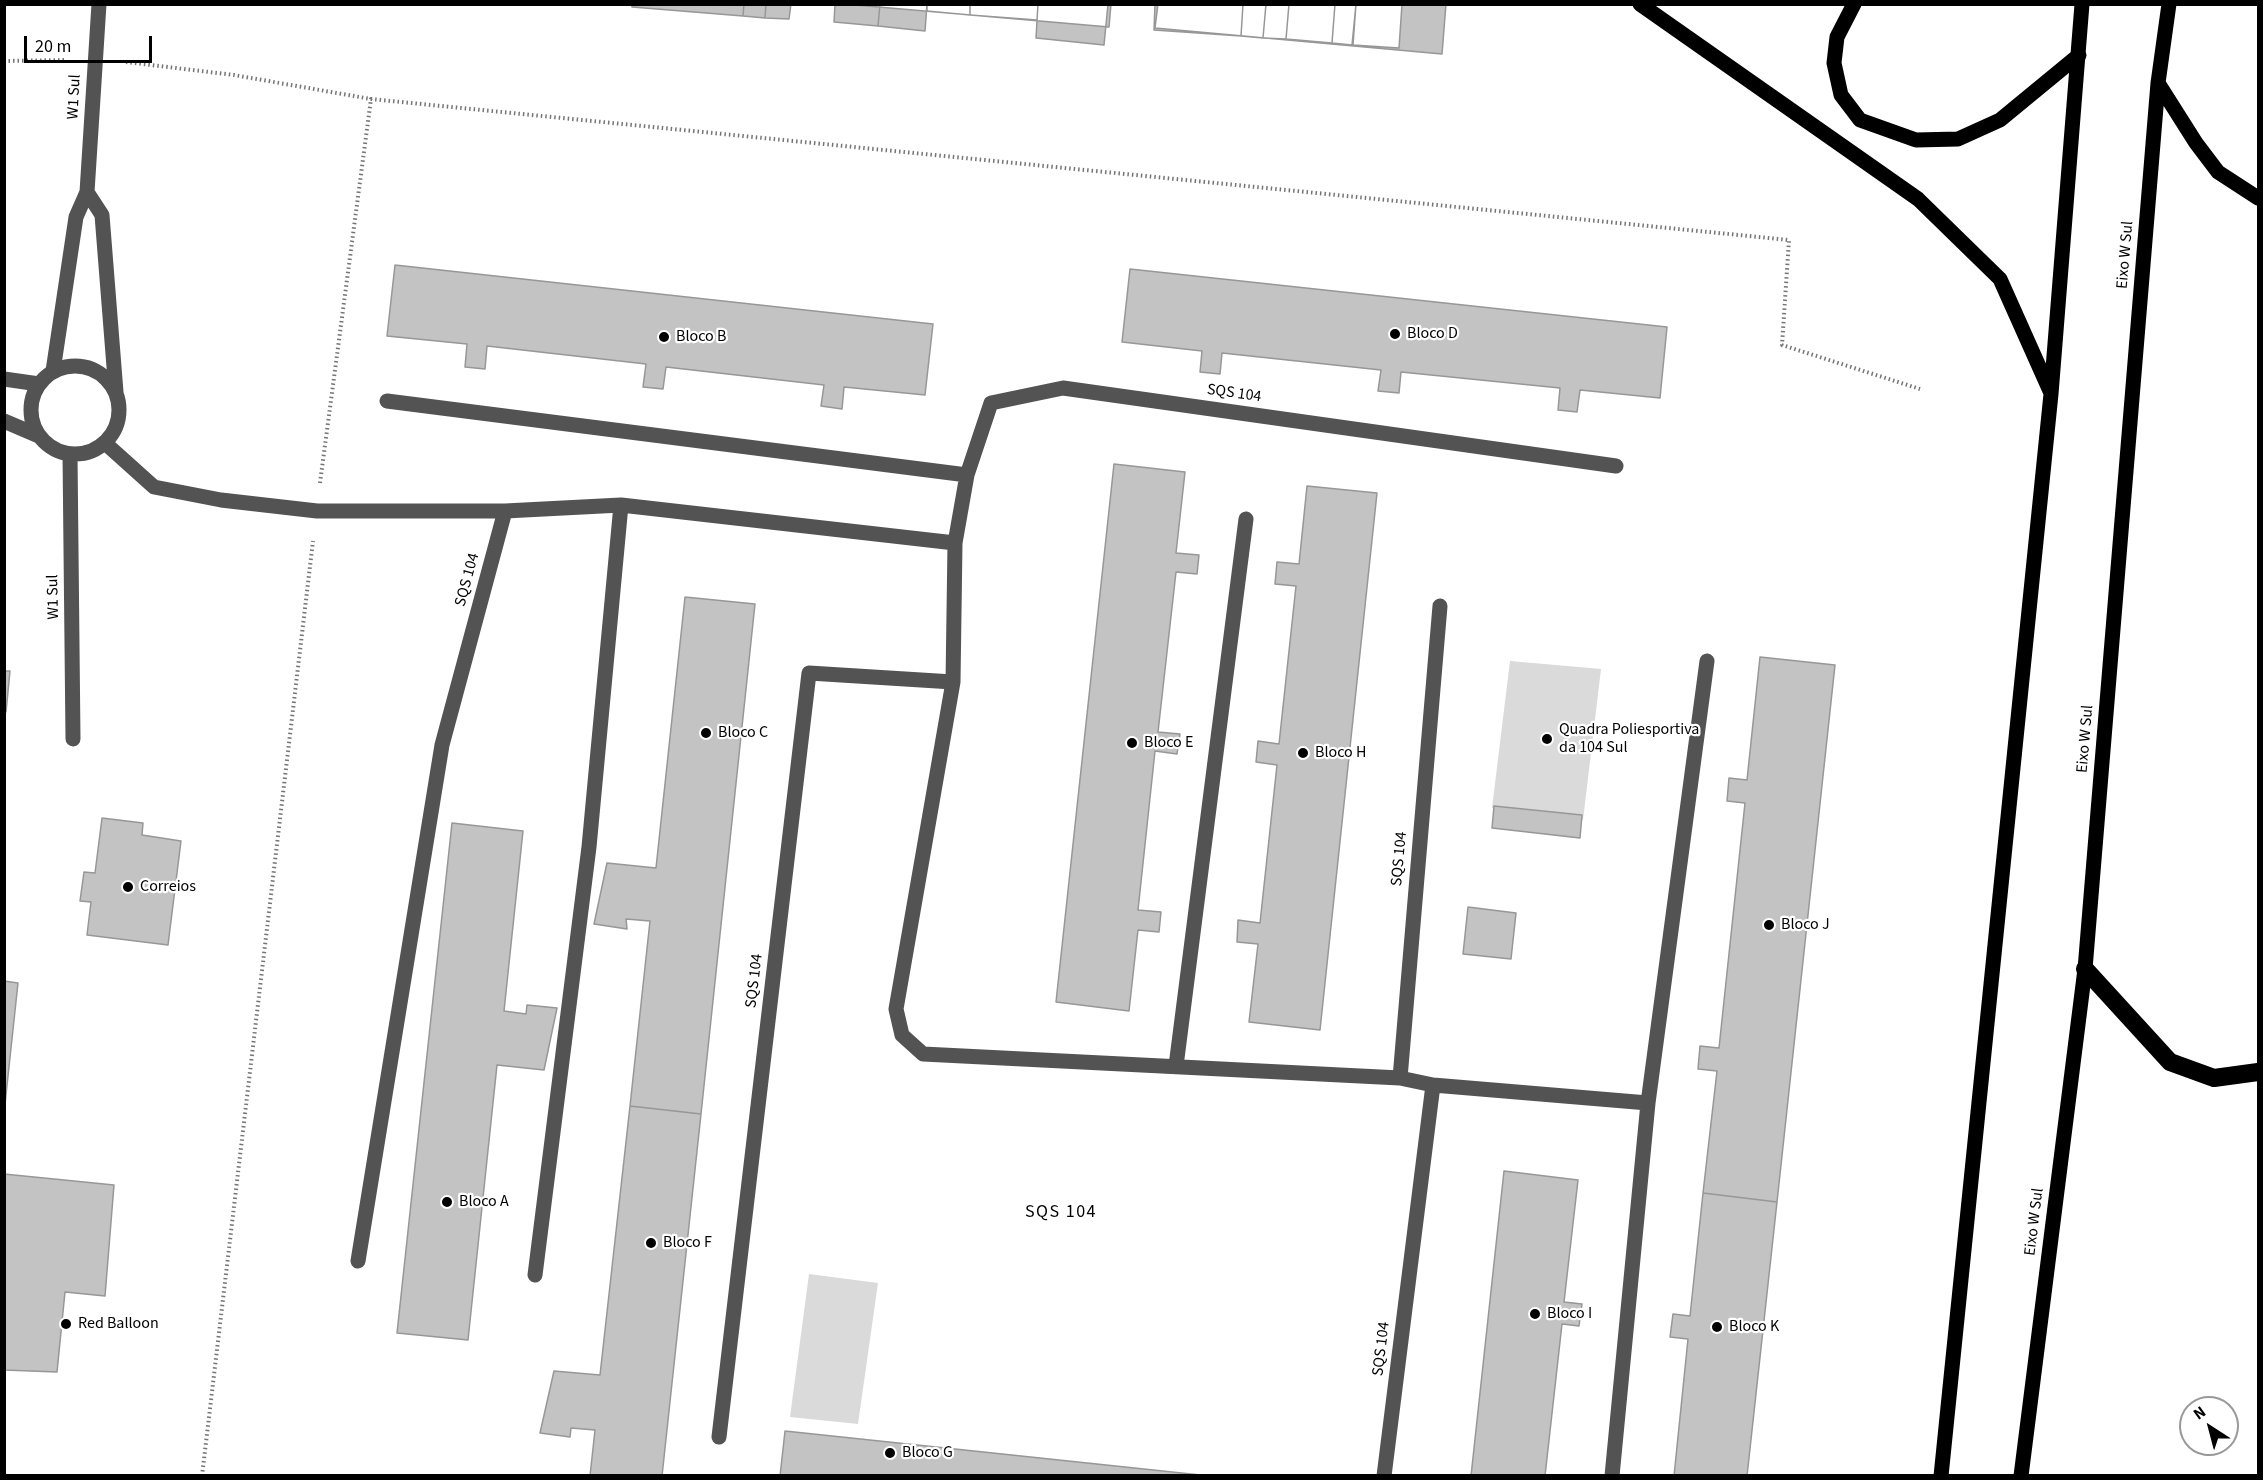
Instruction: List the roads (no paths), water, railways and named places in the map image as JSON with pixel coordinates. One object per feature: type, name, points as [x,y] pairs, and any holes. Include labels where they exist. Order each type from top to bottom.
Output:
[{"type":"highway","points":[[2085,969],[2170,1062],[2214,1078],[2259,1072]]},
{"type":"main road","points":[[1640,4],[1918,199],[2000,279],[2051,394]]},
{"type":"main road","points":[[1854,4],[1837,37],[1834,63],[1841,94],[1860,120],[1916,140],[1958,139],[2000,120],[2079,55]]},
{"type":"main road","points":[[1941,1476],[2051,394],[2082,4]]},
{"type":"main road","name":"Eixo W Sul","points":[[2021,1476],[2085,969],[2158,83],[2169,4]]},
{"type":"main road","points":[[2158,83],[2196,143],[2218,172],[2259,198]]},
{"type":"street","name":"W1 Sul","points":[[53,371],[76,217],[87,192],[99,4]]},
{"type":"street","points":[[4,421],[39,436],[52,448],[70,454],[88,452],[105,443],[115,428],[120,410],[116,392],[102,215],[87,192]]},
{"type":"street","points":[[39,436],[31,419],[31,401],[39,384],[53,371],[70,365],[89,368],[105,377],[116,392]]},
{"type":"street","points":[[4,379],[39,384]]},
{"type":"street","name":"SQS 104","points":[[1616,466],[1063,388],[992,403],[967,475],[955,543],[954,681],[896,1009],[902,1035],[923,1054],[1400,1078],[1433,1085],[1648,1103]]},
{"type":"street","points":[[387,401],[967,475]]},
{"type":"street","points":[[105,443],[154,487],[221,500],[317,511],[505,511],[621,505],[955,543]]},
{"type":"street","name":"W1 Sul","points":[[70,454],[74,738]]},
{"type":"street","points":[[535,1275],[589,847],[621,505]]},
{"type":"street","name":"SQS 104","points":[[358,1261],[442,745],[505,511]]},
{"type":"street","points":[[1176,1066],[1245,519]]},
{"type":"street","name":"SQS 104","points":[[1400,1078],[1440,606]]},
{"type":"street","points":[[1612,1476],[1648,1103],[1707,661]]},
{"type":"street","name":"SQS 104","points":[[719,1437],[809,673],[954,681]]},
{"type":"street","name":"SQS 104","points":[[1384,1476],[1433,1085]]},
{"type":"place","name":"Bloco D","points":[[1395,334]]},
{"type":"place","name":"Bloco B","points":[[664,337]]},
{"type":"place","name":"Bloco C","points":[[706,733]]},
{"type":"place","name":"Quadra Poliesportiva da 104 Sul","points":[[1547,739]]},
{"type":"place","name":"Bloco E","points":[[1132,743]]},
{"type":"place","name":"Bloco H","points":[[1303,753]]},
{"type":"place","name":"Correios","points":[[128,887]]},
{"type":"place","name":"Bloco J","points":[[1769,925]]},
{"type":"place","name":"Bloco A","points":[[447,1202]]},
{"type":"place","name":"Bloco F","points":[[651,1243]]},
{"type":"place","name":"Bloco I","points":[[1535,1314]]},
{"type":"place","name":"Red Balloon","points":[[66,1324]]},
{"type":"place","name":"Bloco K","points":[[1717,1327]]},
{"type":"place","name":"Bloco G","points":[[890,1453]]},
{"type":"district","name":"SQS 104","points":[[1061,1213]]}]
